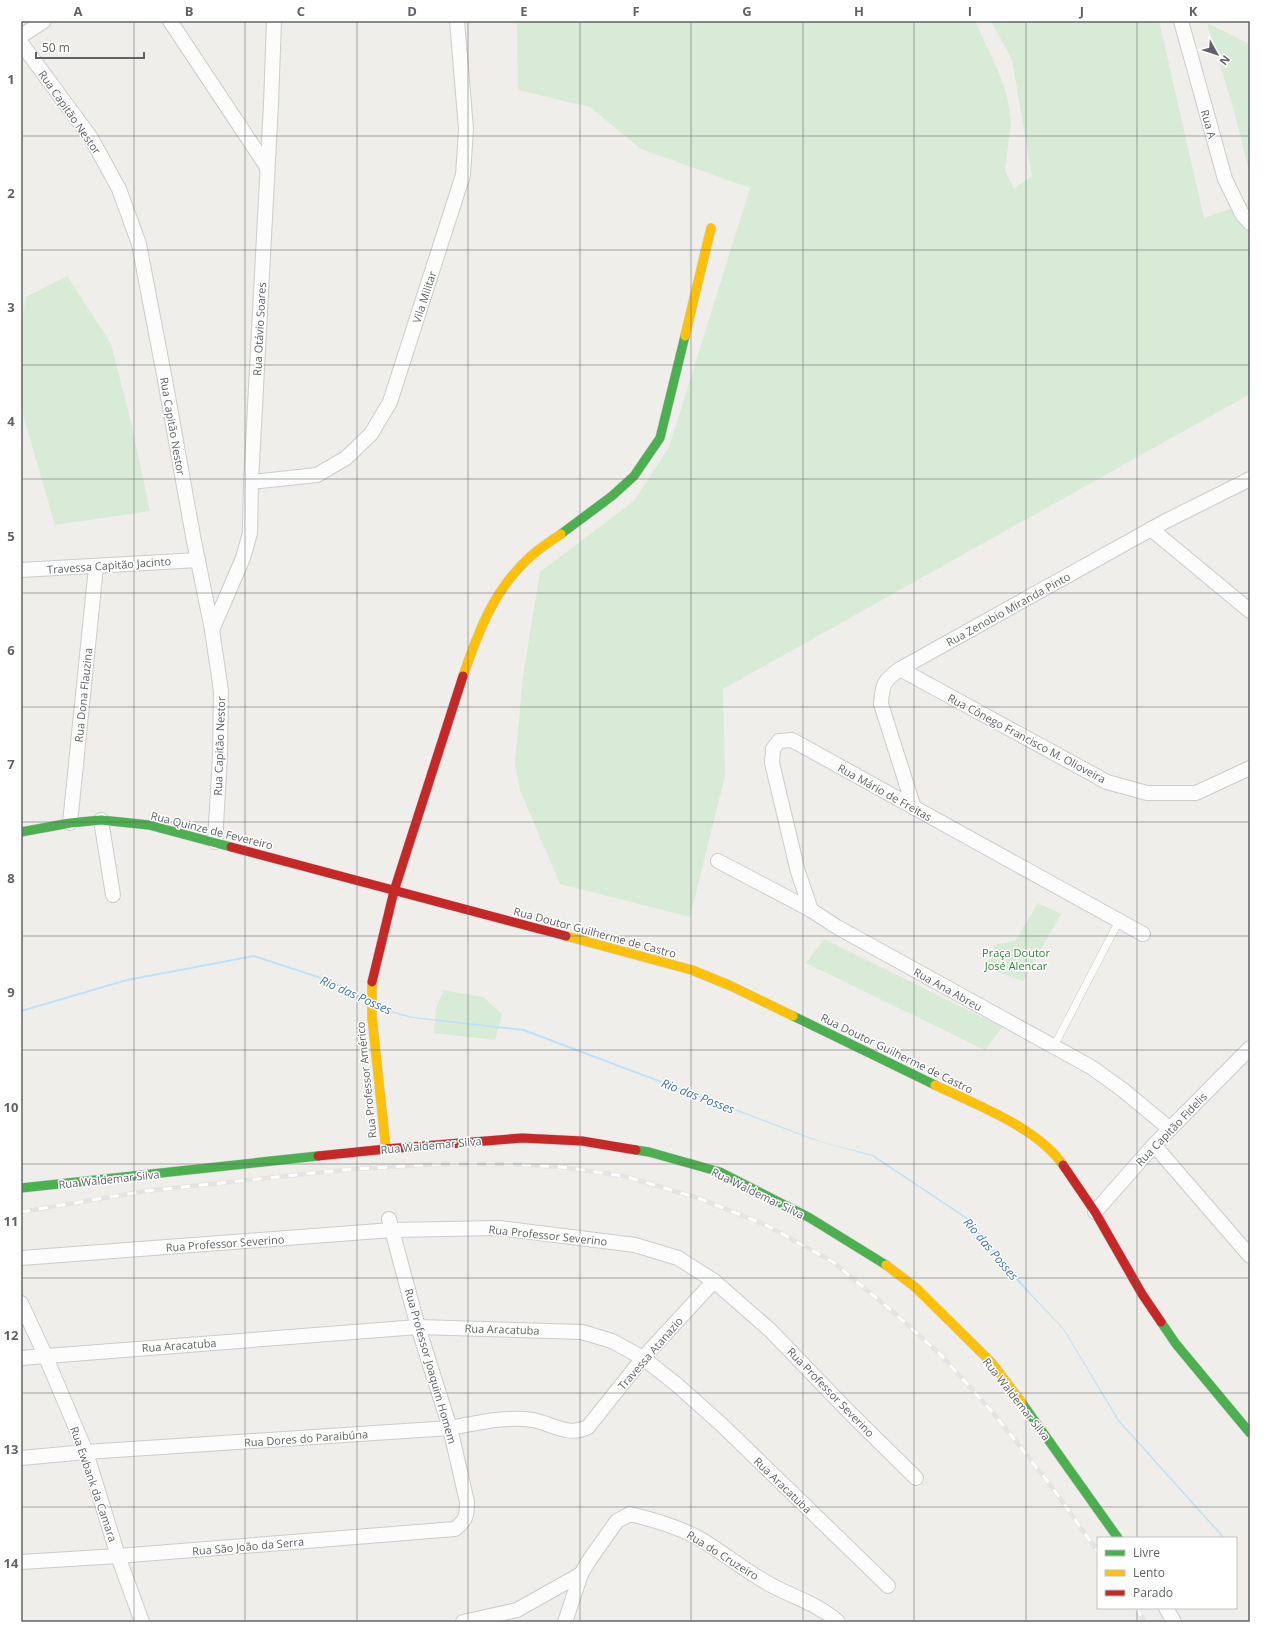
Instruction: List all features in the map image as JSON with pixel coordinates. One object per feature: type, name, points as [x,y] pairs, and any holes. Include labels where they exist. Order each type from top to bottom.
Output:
[{"type":"street","points":[[21,36],[44,21]]},
{"type":"street","points":[[170,21],[267,167]]},
{"type":"street","name":"Rua Otávio Soares","points":[[212,630],[243,558],[250,533],[251,482],[274,21]]},
{"type":"street","name":"Vila Militar","points":[[251,482],[317,475],[346,458],[371,434],[390,402],[463,175],[466,129],[457,21]]},
{"type":"street","name":"Rua A","points":[[1181,21],[1226,179],[1242,214],[1250,223]]},
{"type":"street","name":"Rua Capitão Nestor","points":[[21,43],[91,138],[119,189],[139,244],[212,630],[221,691],[220,756],[215,842]]},
{"type":"street","name":"Rua Professor Américo","points":[[386,1149],[372,1017],[371,987],[394,891],[449,715],[478,632],[502,589],[531,556],[612,496],[634,476],[660,438],[711,228]]},
{"type":"street","name":"Rua Zenobio Miranda Pinto","points":[[914,808],[881,704],[882,691],[888,677],[1151,529],[1250,479]]},
{"type":"street","points":[[1151,529],[1250,611]]},
{"type":"street","name":"Travessa Capitão Jacinto","points":[[21,570],[198,560]]},
{"type":"street","name":"Rua Dona Flauzina","points":[[70,823],[96,566]]},
{"type":"street","name":"Rua Cônego Francisco M. Olioveira","points":[[900,669],[1107,782],[1147,793],[1196,793],[1250,768]]},
{"type":"street","name":"Rua Mário de Freitas","points":[[811,910],[798,872],[772,763],[773,749],[778,741],[792,740],[1143,934]]},
{"type":"street","points":[[101,820],[113,895]]},
{"type":"street","name":"Rua Quinze de Fevereiro","points":[[21,832],[70,823],[101,820],[149,825],[394,891]]},
{"type":"street","name":"Rua Ana Abreu","points":[[718,861],[811,910],[837,927],[1092,1067],[1123,1090],[1170,1129]]},
{"type":"street","name":"Rua Doutor Guilherme de Castro","points":[[394,891],[692,970],[731,986],[1003,1118],[1036,1137],[1057,1156],[1095,1212],[1142,1294],[1176,1344],[1250,1432]]},
{"type":"street","name":"Rua Capitão Fidelis","points":[[1095,1212],[1170,1129],[1250,1048]]},
{"type":"street","name":"Rua Waldemar Silva","points":[[21,1188],[386,1149],[522,1138],[582,1141],[642,1151],[720,1172],[810,1218],[883,1262],[910,1283],[992,1363],[1117,1537]]},
{"type":"street","points":[[1154,1146],[1250,1256]]},
{"type":"street","name":"Rua Professor Severino","points":[[21,1258],[391,1224],[499,1228],[634,1245],[678,1258],[714,1281],[770,1330],[850,1413],[916,1478]]},
{"type":"street","name":"Rua Professor Joaquim Homem","points":[[391,1224],[418,1327],[450,1428],[467,1502],[467,1513]]},
{"type":"street","name":"Travessa Atanazio","points":[[588,1427],[643,1358],[714,1281]]},
{"type":"street","name":"Rua Ewbank da Camara","points":[[21,1303],[45,1355],[86,1452],[118,1556],[142,1622]]},
{"type":"street","name":"Rua Aracatuba","points":[[21,1358],[418,1327],[582,1332],[612,1341],[643,1358],[676,1384],[722,1425],[888,1586]]},
{"type":"street","name":"Rua Dores do Paraibúna","points":[[21,1458],[86,1452],[450,1428],[500,1419],[533,1420],[572,1432],[580,1431],[588,1427]]},
{"type":"street","name":"Rua São João da Serra","points":[[21,1562],[118,1556],[455,1529],[463,1522],[467,1513]]},
{"type":"street","name":"Rua do Cruzeiro","points":[[565,1622],[581,1574],[590,1559],[617,1521],[630,1514],[656,1520],[701,1539],[770,1585],[827,1612],[838,1622]]},
{"type":"street","points":[[462,1622],[517,1610],[581,1574]]},
{"type":"street","points":[[1167,1609],[1174,1622]]},
{"type":"lane","points":[[1054,1046],[1119,921]]},
{"type":"green space","points":[[517,21],[975,21],[999,73],[1007,96],[1011,122],[1005,170],[1014,189],[1032,176],[1012,60],[991,21],[1159,21],[1204,218],[1250,202],[1250,394],[723,689],[725,776],[690,917],[560,884],[520,790],[515,764],[523,676],[540,572],[634,501],[669,447],[750,188],[641,149],[590,107],[518,90]]},
{"type":"green space","points":[[1207,23],[1250,44],[1250,175],[1233,107]]},
{"type":"green space","points":[[67,276],[111,344],[131,422],[150,511],[55,525],[21,408],[21,325],[26,297]]},
{"type":"green space","name":"Praça Doutor José Alencar","points":[[1038,903],[1061,914],[1023,981],[986,968],[994,945],[1015,941]]},
{"type":"green space","points":[[824,939],[1002,1027],[985,1050],[806,963]]},
{"type":"green space","points":[[444,990],[483,997],[502,1014],[495,1040],[434,1033],[436,1008]]},
{"type":"water","name":"Rio das Posses","points":[[254,955],[333,981],[388,1010],[413,1017],[524,1029],[822,1142],[873,1155],[966,1217],[1033,1296],[1064,1329],[1119,1420],[1224,1537],[1222,1537],[1118,1421],[1063,1329],[1019,1283],[965,1218],[872,1156],[814,1140],[523,1031],[412,1018],[389,1012],[333,983],[254,957],[127,981],[21,1012],[21,1010],[127,979]]},
{"type":"railway","points":[[21,1212],[146,1191],[342,1170],[438,1164],[509,1164],[561,1167],[624,1176],[698,1198],[766,1225],[833,1262],[892,1311],[941,1355],[994,1414],[1052,1487],[1097,1551]]},
{"type":"railway","points":[[1137,1609],[1145,1622]]},
{"type":"traffic: fast","points":[[561,534],[612,496],[634,476],[660,438],[685,336]]},
{"type":"traffic: fast","points":[[21,832],[70,823],[101,820],[149,825],[231,847]]},
{"type":"traffic: fast","points":[[793,1016],[935,1085]]},
{"type":"traffic: fast","points":[[636,1150],[649,1152],[720,1172],[810,1218],[886,1265]]},
{"type":"traffic: fast","points":[[21,1188],[318,1156]]},
{"type":"traffic: fast","points":[[1161,1322],[1176,1344],[1250,1433]]},
{"type":"traffic: fast","points":[[1022,1403],[1117,1537]]},
{"type":"traffic: slow","points":[[685,336],[711,228]]},
{"type":"traffic: slow","points":[[463,676],[475,642],[497,596],[518,569],[531,556],[561,534]]},
{"type":"traffic: slow","points":[[566,936],[692,970],[731,986],[793,1016]]},
{"type":"traffic: slow","points":[[372,982],[372,1017],[386,1149]]},
{"type":"traffic: slow","points":[[935,1085],[987,1109],[1022,1128],[1052,1151],[1063,1165]]},
{"type":"traffic: slow","points":[[886,1265],[915,1287],[992,1363],[1022,1403]]},
{"type":"traffic: jam","points":[[372,982],[394,891],[463,676]]},
{"type":"traffic: jam","points":[[231,847],[566,936]]},
{"type":"traffic: jam","points":[[318,1156],[522,1138],[582,1141],[636,1150]]},
{"type":"traffic: jam","points":[[1063,1165],[1095,1212],[1142,1294],[1161,1322]]}]
